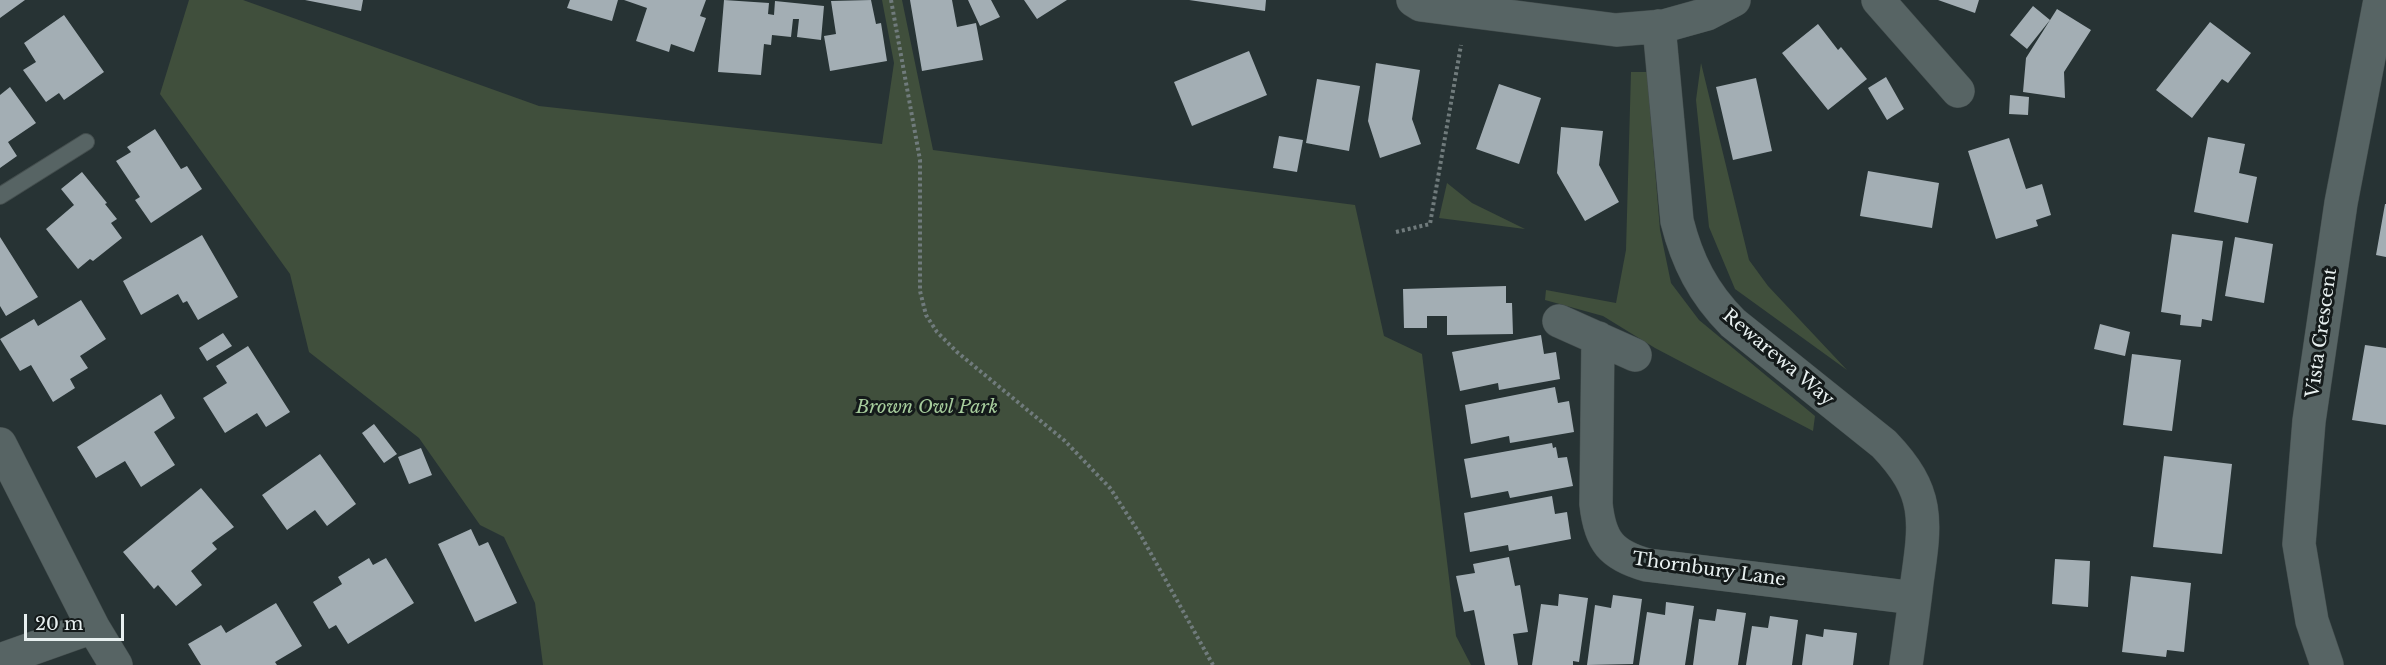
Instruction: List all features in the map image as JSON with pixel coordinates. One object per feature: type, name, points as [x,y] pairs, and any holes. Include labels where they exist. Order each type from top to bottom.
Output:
[{"type":"street","points":[[1413,0],[1421,5],[1467,6],[1616,30],[1659,26],[1707,14],[1734,0]]},
{"type":"street","points":[[1878,0],[1958,91]]},
{"type":"street","name":"Vista Crescent","points":[[2327,665],[2312,621],[2299,544],[2309,421],[2341,203],[2380,0]]},
{"type":"street","name":"Rewarewa Way","points":[[1659,26],[1677,221],[1689,261],[1703,289],[1732,322],[1884,444],[1911,477],[1924,521],[1906,665]]},
{"type":"street","points":[[1559,321],[1635,355]]},
{"type":"street","name":"Thornbury Lane","points":[[1598,338],[1596,504],[1601,531],[1616,552],[1627,560],[1647,565],[1915,597]]},
{"type":"street","points":[[0,444],[93,627],[116,665]]},
{"type":"street","points":[[0,660],[93,627]]},
{"type":"lane","points":[[0,196],[86,142]]},
{"type":"path","points":[[891,0],[920,160],[920,291],[926,315],[937,332],[957,352],[1065,441],[1110,488],[1140,534],[1213,665]]},
{"type":"path","points":[[1396,232],[1430,224],[1467,6]]},
{"type":"green space","name":"Brown Owl Park","points":[[189,0],[243,0],[539,106],[882,144],[894,63],[882,0],[902,0],[933,150],[1355,205],[1384,336],[1422,354],[1456,636],[1471,665],[543,665],[535,603],[504,537],[480,525],[419,438],[309,352],[290,274],[160,94]]},
{"type":"green space","points":[[1701,63],[1749,260],[1768,286],[1847,370],[1735,289],[1709,227],[1696,100]]},
{"type":"green space","points":[[1631,72],[1647,72],[1660,230],[1671,283],[1699,320],[1815,416],[1813,431],[1655,348],[1603,316],[1545,300],[1546,290],[1616,303],[1626,250]]},
{"type":"green space","points":[[1447,183],[1472,203],[1525,229],[1439,218]]},
{"type":"building","points":[[0,0],[25,0],[0,18]]},
{"type":"building","points":[[305,0],[363,0],[361,11]]},
{"type":"building","points":[[570,0],[618,0],[612,21],[567,8]]},
{"type":"building","points":[[624,0],[706,0],[700,16],[706,18],[694,52],[671,44],[669,52],[636,41],[647,8]]},
{"type":"building","points":[[724,0],[769,3],[768,14],[774,15],[775,1],[824,6],[821,40],[797,37],[799,19],[793,19],[791,37],[772,35],[771,45],[764,44],[761,75],[718,72]]},
{"type":"building","points":[[871,0],[876,24],[881,23],[887,61],[830,71],[824,36],[836,34],[831,1]]},
{"type":"building","points":[[910,0],[952,0],[957,27],[976,23],[983,60],[922,71]]},
{"type":"building","points":[[968,0],[991,0],[1000,17],[980,26]]},
{"type":"building","points":[[1024,0],[1067,0],[1037,19]]},
{"type":"building","points":[[1189,0],[1266,0],[1265,11]]},
{"type":"building","points":[[1938,0],[1979,0],[1975,13]]},
{"type":"building","points":[[2033,6],[2050,20],[2027,49],[2010,35]]},
{"type":"building","points":[[2057,9],[2091,30],[2064,72],[2065,98],[2023,92],[2026,58]]},
{"type":"building","points":[[64,15],[104,72],[64,100],[59,93],[46,102],[23,70],[36,62],[24,43]]},
{"type":"building","points":[[2210,22],[2251,53],[2228,83],[2222,79],[2192,118],[2156,90]]},
{"type":"building","points":[[1818,24],[1838,50],[1841,47],[1867,79],[1828,110],[1782,53]]},
{"type":"building","points":[[1249,51],[1267,95],[1192,126],[1174,82]]},
{"type":"building","points":[[1376,63],[1420,70],[1412,119],[1421,144],[1380,158],[1368,121]]},
{"type":"building","points":[[1886,77],[1904,109],[1887,120],[1868,88]]},
{"type":"building","points":[[1756,78],[1772,151],[1733,160],[1716,87]]},
{"type":"building","points":[[1317,79],[1360,86],[1349,151],[1306,143]]},
{"type":"building","points":[[1499,84],[1541,98],[1519,164],[1476,149]]},
{"type":"building","points":[[10,87],[36,123],[8,142],[17,156],[0,168],[0,95]]},
{"type":"building","points":[[2010,95],[2029,97],[2028,115],[2009,114]]},
{"type":"building","points":[[1561,127],[1603,131],[1599,165],[1619,202],[1585,221],[1557,173]]},
{"type":"building","points":[[155,129],[181,169],[187,166],[202,189],[151,223],[135,200],[140,197],[116,161],[131,152],[127,147]]},
{"type":"building","points":[[1279,136],[1303,140],[1297,172],[1273,168]]},
{"type":"building","points":[[2208,137],[2245,144],[2239,173],[2257,177],[2248,223],[2194,212]]},
{"type":"building","points":[[2009,138],[2026,189],[2042,184],[2051,215],[2036,220],[2038,226],[1996,239],[1968,151]]},
{"type":"building","points":[[1868,171],[1939,183],[1932,228],[1860,216]]},
{"type":"building","points":[[82,172],[117,219],[111,223],[122,238],[93,261],[90,259],[78,269],[46,229],[74,205],[61,189]]},
{"type":"building","points":[[2386,204],[2386,257],[2376,255]]},
{"type":"building","points":[[2172,234],[2223,241],[2212,321],[2202,319],[2201,327],[2180,325],[2181,315],[2161,312]]},
{"type":"building","points":[[202,235],[238,297],[198,320],[187,301],[183,303],[178,294],[141,315],[123,281]]},
{"type":"building","points":[[0,237],[38,297],[6,316],[0,306]]},
{"type":"building","points":[[2235,237],[2273,244],[2264,303],[2225,296]]},
{"type":"building","points":[[1506,286],[1506,303],[1512,303],[1513,334],[1447,335],[1447,316],[1427,316],[1427,328],[1404,328],[1403,289]]},
{"type":"building","points":[[81,300],[106,339],[80,356],[88,368],[70,379],[75,388],[53,402],[31,365],[20,371],[0,339],[34,319],[38,326]]},
{"type":"building","points":[[2100,324],[2130,332],[2125,356],[2094,349]]},
{"type":"building","points":[[223,333],[232,346],[207,361],[199,348]]},
{"type":"building","points":[[1541,335],[1544,354],[1556,352],[1560,379],[1499,390],[1498,383],[1460,391],[1452,352]]},
{"type":"building","points":[[2365,345],[2386,348],[2386,425],[2352,420]]},
{"type":"building","points":[[248,346],[290,412],[266,427],[257,413],[225,433],[203,398],[227,383],[216,366]]},
{"type":"building","points":[[2132,354],[2181,360],[2172,431],[2123,425]]},
{"type":"building","points":[[1555,387],[1558,403],[1569,401],[1574,432],[1510,443],[1509,436],[1471,444],[1465,405]]},
{"type":"building","points":[[161,394],[175,418],[154,432],[175,465],[141,487],[125,461],[96,478],[77,447]]},
{"type":"building","points":[[374,424],[397,454],[384,463],[362,433]]},
{"type":"building","points":[[1552,443],[1553,448],[1556,447],[1558,458],[1567,457],[1573,486],[1510,498],[1508,491],[1471,498],[1464,459]]},
{"type":"building","points":[[421,448],[432,475],[409,484],[398,457]]},
{"type":"building","points":[[320,454],[356,504],[327,526],[315,510],[287,530],[262,495]]},
{"type":"building","points":[[2164,456],[2232,464],[2222,554],[2153,547]]},
{"type":"building","points":[[201,488],[234,527],[212,543],[217,549],[191,571],[202,585],[176,606],[158,585],[154,589],[123,552]]},
{"type":"building","points":[[1552,496],[1555,514],[1567,512],[1571,539],[1509,551],[1508,545],[1470,552],[1464,513]]},
{"type":"building","points":[[471,529],[479,546],[488,542],[517,603],[475,622],[438,544]]},
{"type":"building","points":[[1509,557],[1515,586],[1520,585],[1528,632],[1513,634],[1518,665],[1485,665],[1474,610],[1464,612],[1456,576],[1475,573],[1473,564]]},
{"type":"building","points":[[369,558],[373,565],[386,558],[414,603],[348,644],[336,625],[329,629],[313,602],[342,584],[338,577]]},
{"type":"building","points":[[2055,559],[2090,561],[2088,607],[2052,604]]},
{"type":"building","points":[[2131,576],[2191,583],[2184,652],[2167,650],[2166,657],[2122,652]]},
{"type":"building","points":[[1559,594],[1588,598],[1579,662],[1573,661],[1573,665],[1532,665],[1541,604],[1558,606]]},
{"type":"building","points":[[1613,595],[1642,599],[1633,664],[1587,665],[1595,605],[1611,608]]},
{"type":"building","points":[[1666,602],[1694,606],[1685,665],[1639,665],[1647,612],[1665,615]]},
{"type":"building","points":[[276,603],[302,646],[275,662],[277,665],[201,665],[188,644],[221,625],[226,633]]},
{"type":"building","points":[[1717,609],[1746,613],[1738,665],[1693,665],[1699,619],[1715,621]]},
{"type":"building","points":[[1770,616],[1798,620],[1792,665],[1746,665],[1752,626],[1768,628]]},
{"type":"building","points":[[1824,629],[1857,633],[1853,665],[1802,665],[1806,634],[1823,637]]}]
